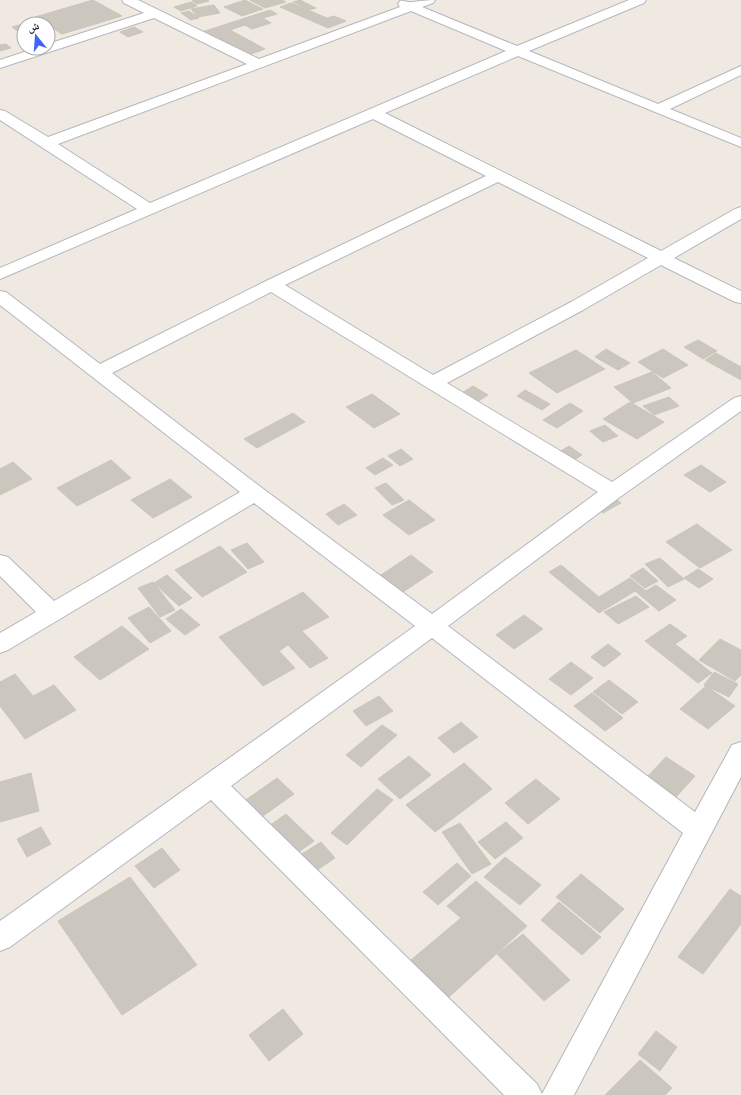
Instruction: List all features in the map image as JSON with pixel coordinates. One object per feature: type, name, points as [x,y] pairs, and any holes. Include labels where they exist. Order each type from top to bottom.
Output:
[{"type":"street","points":[[128,0],[258,64]]},
{"type":"street","points":[[394,0],[741,143]]},
{"type":"street","points":[[47,143],[429,0]]},
{"type":"street","points":[[0,274],[148,209],[640,0]]},
{"type":"street","points":[[0,64],[156,13]]},
{"type":"street","points":[[658,109],[741,70]]},
{"type":"street","points":[[373,113],[741,298]]},
{"type":"street","points":[[0,114],[148,209]]},
{"type":"street","points":[[99,372],[272,285],[498,176]]},
{"type":"street","points":[[432,383],[577,306],[741,212]]},
{"type":"street","points":[[272,285],[613,492]]},
{"type":"street","points":[[0,296],[255,493],[700,831]]},
{"type":"street","points":[[0,938],[432,626],[613,492],[741,402]]},
{"type":"street","points":[[0,644],[255,493]]},
{"type":"street","points":[[0,563],[52,613]]},
{"type":"street","points":[[557,1095],[700,831],[741,752]]},
{"type":"street","points":[[213,785],[526,1095]]},
{"type":"building","points":[[93,0],[122,16],[62,34],[56,30],[56,16],[38,16]]},
{"type":"building","points":[[245,0],[263,9],[242,16],[224,7]]},
{"type":"building","points":[[250,0],[282,0],[286,2],[265,8]]},
{"type":"building","points":[[300,0],[316,8],[309,10],[293,2]]},
{"type":"building","points":[[192,1],[209,1],[197,4]]},
{"type":"building","points":[[191,2],[197,6],[181,11],[174,7]]},
{"type":"building","points":[[291,3],[327,18],[334,16],[346,21],[328,28],[280,7]]},
{"type":"building","points":[[214,5],[220,13],[198,17],[191,9]]},
{"type":"building","points":[[270,10],[277,14],[263,18],[271,23],[252,29],[245,25],[230,30],[265,49],[246,56],[202,32]]},
{"type":"building","points":[[189,11],[199,18],[191,20],[181,13]]},
{"type":"building","points":[[134,27],[143,32],[128,37],[120,32]]},
{"type":"building","points":[[6,44],[11,48],[0,51],[0,45]]},
{"type":"building","points":[[698,340],[717,351],[703,359],[684,347]]},
{"type":"building","points":[[606,349],[630,363],[618,370],[595,357]]},
{"type":"building","points":[[663,349],[688,365],[663,378],[638,362]]},
{"type":"building","points":[[576,350],[605,369],[557,393],[529,373]]},
{"type":"building","points":[[716,353],[741,367],[741,380],[705,360]]},
{"type":"building","points":[[652,372],[671,388],[633,403],[614,387]]},
{"type":"building","points":[[473,386],[488,395],[472,405],[457,396]]},
{"type":"building","points":[[525,390],[550,404],[542,410],[517,396]]},
{"type":"building","points":[[372,394],[400,414],[374,428],[346,407]]},
{"type":"building","points":[[669,397],[679,406],[654,415],[643,406]]},
{"type":"building","points":[[630,402],[664,422],[637,439],[603,419]]},
{"type":"building","points":[[570,403],[583,411],[557,428],[543,420]]},
{"type":"building","points":[[293,413],[305,422],[257,448],[244,439]]},
{"type":"building","points":[[605,425],[618,436],[603,442],[590,431]]},
{"type":"building","points":[[569,446],[582,455],[568,464],[554,455]]},
{"type":"building","points":[[401,449],[413,459],[400,466],[388,456]]},
{"type":"building","points":[[383,458],[393,465],[375,475],[366,468]]},
{"type":"building","points":[[111,460],[131,478],[77,506],[57,488]]},
{"type":"building","points":[[13,462],[32,479],[0,495],[0,469]]},
{"type":"building","points":[[701,465],[726,482],[710,492],[684,475]]},
{"type":"building","points":[[170,479],[192,497],[153,518],[131,500]]},
{"type":"building","points":[[386,483],[404,500],[392,505],[375,488]]},
{"type":"building","points":[[610,495],[621,503],[603,513],[592,504]]},
{"type":"building","points":[[409,500],[435,520],[409,535],[383,515]]},
{"type":"building","points":[[344,504],[357,515],[338,525],[326,514]]},
{"type":"building","points":[[697,524],[732,550],[700,568],[666,542]]},
{"type":"building","points":[[247,543],[264,562],[248,569],[231,550]]},
{"type":"building","points":[[220,546],[247,572],[202,597],[175,570]]},
{"type":"building","points":[[411,555],[433,572],[403,592],[381,575]]},
{"type":"building","points":[[660,558],[684,579],[668,587],[645,564]]},
{"type":"building","points":[[561,565],[599,597],[630,578],[646,591],[656,585],[676,600],[659,611],[635,591],[599,613],[549,572]]},
{"type":"building","points":[[643,568],[658,581],[645,588],[630,576]]},
{"type":"building","points":[[698,569],[713,579],[699,588],[684,578]]},
{"type":"building","points":[[167,575],[192,598],[179,606],[154,583]]},
{"type":"building","points":[[153,582],[175,610],[160,617],[138,588]]},
{"type":"building","points":[[303,592],[329,617],[302,631],[328,658],[310,668],[288,645],[279,651],[295,668],[263,686],[219,637]]},
{"type":"building","points":[[636,596],[649,607],[618,624],[604,612]]},
{"type":"building","points":[[149,607],[171,631],[150,643],[128,618]]},
{"type":"building","points":[[181,609],[200,625],[185,635],[166,619]]},
{"type":"building","points":[[524,615],[543,629],[514,649],[496,635]]},
{"type":"building","points":[[670,624],[687,636],[675,644],[712,673],[698,683],[645,641]]},
{"type":"building","points":[[122,626],[149,649],[100,680],[74,657]]},
{"type":"building","points":[[720,639],[741,650],[741,675],[735,681],[699,660]]},
{"type":"building","points":[[608,644],[621,654],[604,667],[591,657]]},
{"type":"building","points":[[571,662],[593,678],[571,695],[549,679]]},
{"type":"building","points":[[714,672],[738,684],[729,697],[704,685]]},
{"type":"building","points":[[15,674],[33,696],[54,685],[76,710],[25,739],[0,706],[0,682]]},
{"type":"building","points":[[609,680],[638,702],[622,714],[593,692]]},
{"type":"building","points":[[706,686],[735,706],[708,729],[680,709]]},
{"type":"building","points":[[592,693],[623,718],[605,731],[574,706]]},
{"type":"building","points":[[379,696],[393,711],[366,726],[353,711]]},
{"type":"building","points":[[461,722],[478,737],[454,753],[438,738]]},
{"type":"building","points":[[382,725],[397,735],[361,767],[346,755]]},
{"type":"building","points":[[409,756],[431,775],[400,799],[378,779]]},
{"type":"building","points":[[666,757],[695,776],[676,797],[647,777]]},
{"type":"building","points":[[464,763],[492,789],[435,832],[406,805]]},
{"type":"building","points":[[31,773],[39,811],[0,822],[0,782]]},
{"type":"building","points":[[277,778],[294,794],[256,821],[240,804]]},
{"type":"building","points":[[536,779],[560,799],[528,824],[505,803]]},
{"type":"building","points":[[377,789],[393,800],[347,845],[331,833]]},
{"type":"building","points":[[286,814],[314,841],[289,859],[262,831]]},
{"type":"building","points":[[506,822],[523,838],[495,859],[478,842]]},
{"type":"building","points":[[460,823],[491,864],[472,874],[442,832]]},
{"type":"building","points":[[41,827],[51,844],[27,857],[17,839]]},
{"type":"building","points":[[321,842],[335,858],[308,876],[294,859]]},
{"type":"building","points":[[162,848],[180,870],[154,888],[135,866]]},
{"type":"building","points":[[505,857],[541,885],[520,905],[484,877]]},
{"type":"building","points":[[457,863],[471,876],[438,905],[423,892]]},
{"type":"building","points":[[581,874],[624,909],[600,933],[556,897]]},
{"type":"building","points":[[130,877],[197,965],[122,1015],[58,921]]},
{"type":"building","points":[[476,881],[527,926],[449,997],[411,960],[461,918],[447,906]]},
{"type":"building","points":[[730,889],[741,896],[741,924],[703,974],[678,957]]},
{"type":"building","points":[[559,902],[601,937],[582,955],[541,920]]},
{"type":"building","points":[[523,934],[570,980],[544,1001],[497,954]]},
{"type":"building","points":[[283,1009],[303,1034],[269,1061],[249,1035]]},
{"type":"building","points":[[656,1031],[677,1047],[660,1071],[638,1054]]},
{"type":"building","points":[[640,1060],[672,1088],[665,1095],[605,1095]]}]
